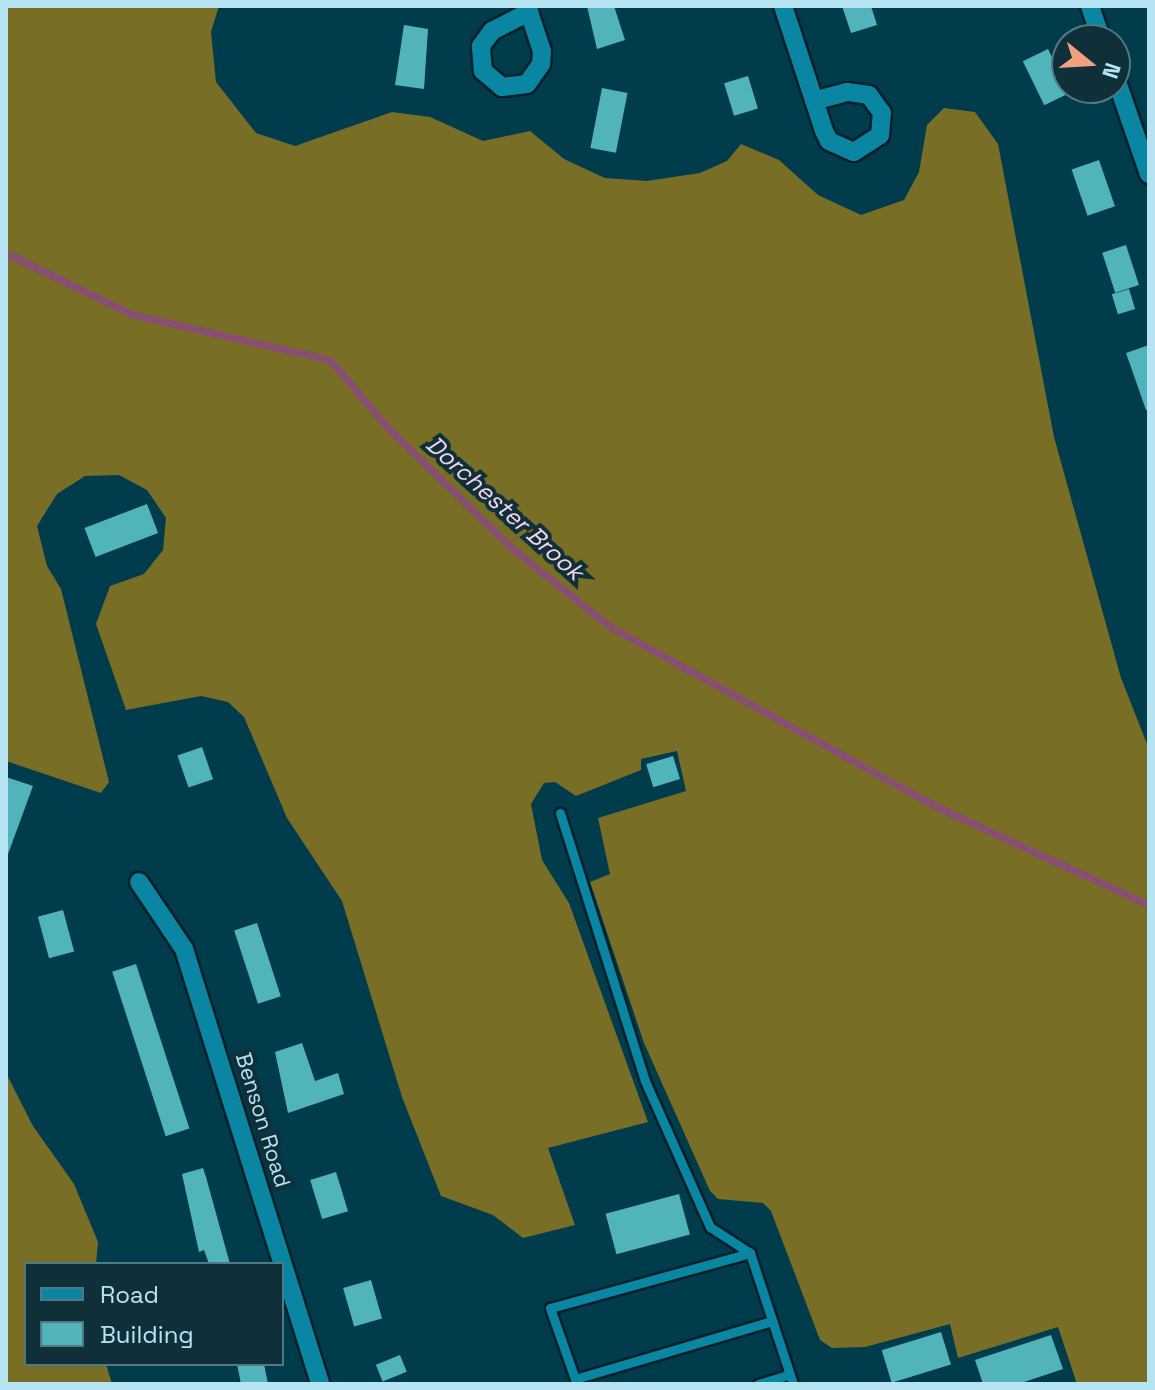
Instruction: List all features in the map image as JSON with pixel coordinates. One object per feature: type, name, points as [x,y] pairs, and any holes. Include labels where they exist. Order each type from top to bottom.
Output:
[{"type":"street","points":[[783,6],[814,101]]},
{"type":"street","points":[[1125,104],[1149,174]]},
{"type":"street","name":"Benson Road","points":[[139,882],[184,949],[282,1262]]},
{"type":"street","name":"Benson Road","points":[[284,1269],[320,1384]]},
{"type":"lane","points":[[560,813],[645,1081],[710,1227],[750,1253],[791,1380],[758,1384]]},
{"type":"lane","points":[[750,1253],[550,1308],[576,1382],[772,1321]]},
{"type":"shaded area","points":[[6,6],[219,6],[211,32],[216,82],[256,133],[295,146],[392,112],[430,117],[483,141],[530,131],[564,159],[605,178],[647,181],[700,173],[727,161],[741,144],[779,160],[818,195],[861,215],[904,200],[919,172],[927,125],[944,108],[975,112],[998,144],[1054,437],[1121,678],[1149,749],[1149,1384],[1077,1384],[1058,1327],[958,1358],[950,1324],[865,1347],[832,1348],[820,1340],[771,1211],[763,1203],[718,1199],[710,1191],[644,1043],[590,882],[610,874],[598,818],[686,791],[677,751],[641,759],[641,770],[576,796],[555,782],[544,783],[531,804],[542,860],[569,903],[648,1122],[548,1148],[575,1225],[523,1238],[493,1215],[441,1196],[402,1097],[342,901],[287,818],[244,717],[228,702],[201,696],[126,710],[96,624],[110,586],[144,574],[163,550],[166,518],[147,490],[119,475],[85,476],[57,494],[37,526],[47,566],[61,589],[109,782],[101,793],[6,761]]},
{"type":"shaded area","points":[[6,1073],[33,1126],[74,1184],[98,1242],[96,1262],[24,1262],[24,1366],[107,1366],[112,1384],[6,1384]]},
{"type":"building","points":[[587,6],[614,6],[625,40],[597,49]]},
{"type":"building","points":[[842,6],[871,6],[877,25],[851,33]]},
{"type":"building","points":[[404,25],[428,29],[424,89],[395,85]]},
{"type":"building","points":[[1048,49],[1051,55],[1051,102],[1044,105],[1023,61]]},
{"type":"building","points":[[748,76],[758,109],[734,116],[724,83]]},
{"type":"building","points":[[602,88],[628,93],[616,153],[590,148]]},
{"type":"building","points":[[1099,160],[1115,206],[1088,216],[1072,169]]},
{"type":"building","points":[[1126,245],[1139,285],[1115,293],[1102,253]]},
{"type":"building","points":[[1129,289],[1135,309],[1118,314],[1112,294]]},
{"type":"building","points":[[1149,345],[1149,410],[1146,410],[1126,353]]},
{"type":"building","points":[[147,504],[158,533],[96,557],[84,528]]},
{"type":"building","points":[[202,747],[213,779],[188,788],[177,755]]},
{"type":"building","points":[[673,756],[680,779],[653,787],[646,764]]},
{"type":"building","points":[[6,777],[33,786],[8,854],[6,853]]},
{"type":"building","points":[[63,910],[74,952],[49,958],[38,917]]},
{"type":"building","points":[[257,923],[281,996],[258,1004],[234,930]]},
{"type":"building","points":[[136,964],[189,1129],[166,1136],[112,972]]},
{"type":"building","points":[[302,1043],[315,1081],[338,1073],[344,1094],[288,1113],[275,1052]]},
{"type":"building","points":[[203,1168],[229,1262],[208,1262],[204,1250],[199,1252],[182,1174]]},
{"type":"building","points":[[336,1172],[348,1211],[322,1219],[310,1180]]},
{"type":"building","points":[[679,1194],[690,1235],[616,1254],[606,1214]]},
{"type":"building","points":[[371,1280],[382,1318],[354,1326],[343,1288]]},
{"type":"building","points":[[941,1332],[951,1365],[892,1383],[882,1350]]},
{"type":"building","points":[[1051,1335],[1063,1369],[1018,1384],[983,1384],[975,1360]]},
{"type":"building","points":[[400,1355],[407,1372],[383,1381],[376,1365]]},
{"type":"building","points":[[237,1366],[264,1366],[268,1384],[241,1384]]},
{"type":"waterway","name":"Dorchester Brook","points":[[6,253],[131,314],[330,360],[390,430],[513,549],[609,626],[935,806],[1149,905]]}]
